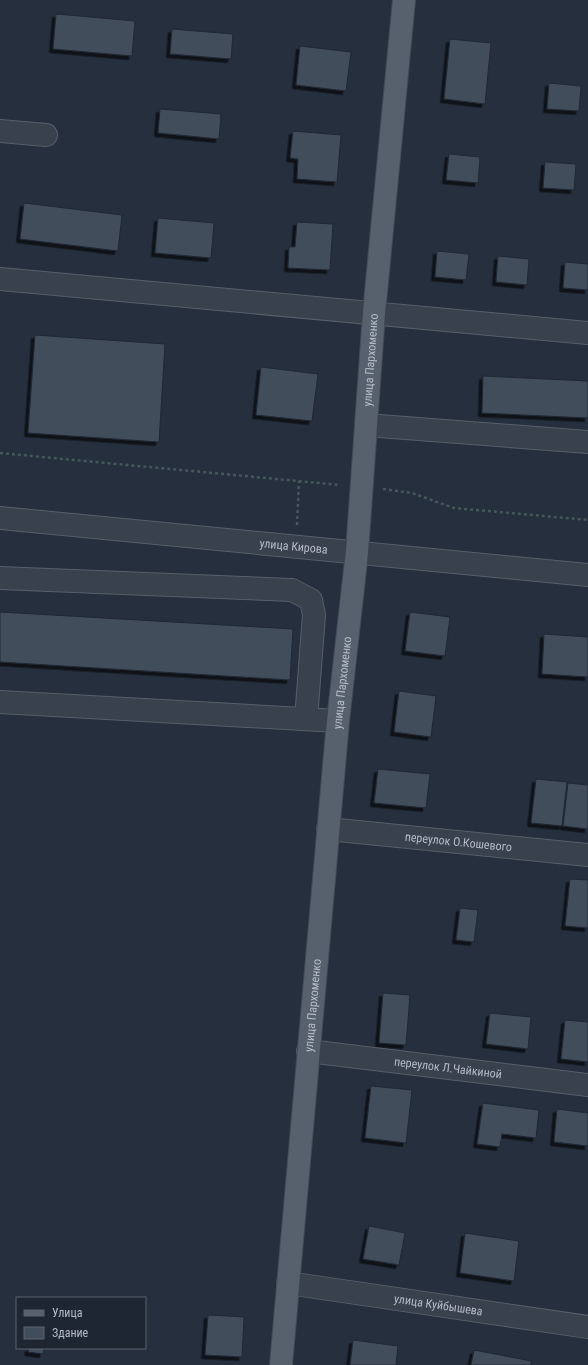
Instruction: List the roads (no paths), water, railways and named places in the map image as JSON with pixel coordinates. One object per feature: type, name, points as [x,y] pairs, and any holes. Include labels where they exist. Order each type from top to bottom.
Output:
[{"type":"main road","name":"улица Пархоменко","points":[[281,1365],[338,721],[357,552],[374,313],[403,0]]},
{"type":"street","points":[[0,131],[46,135]]},
{"type":"street","points":[[0,279],[588,333]]},
{"type":"street","points":[[366,425],[588,442]]},
{"type":"street","name":"улица Кирова","points":[[0,518],[588,575]]},
{"type":"street","points":[[0,578],[292,590],[311,600],[314,615],[306,719]]},
{"type":"street","points":[[0,702],[338,721]]},
{"type":"street","name":"переулок О.Кошевого","points":[[328,829],[588,855]]},
{"type":"street","name":"переулок Л.Чайкиной","points":[[308,1051],[588,1085]]},
{"type":"street","name":"улица Куйбышева","points":[[288,1283],[588,1327]]}]
